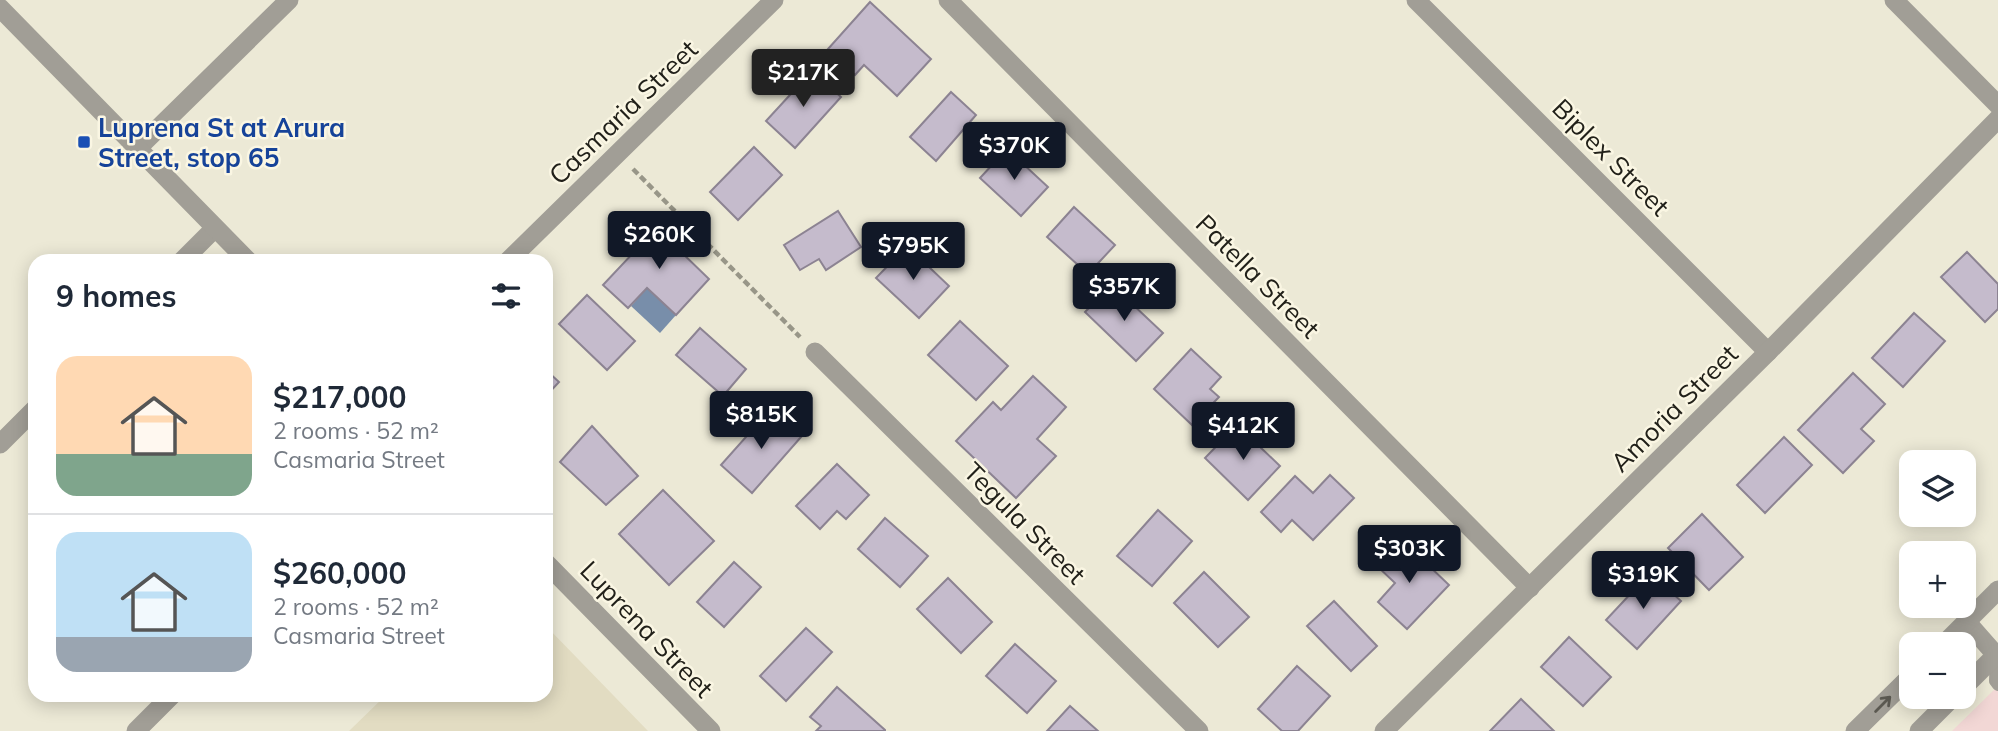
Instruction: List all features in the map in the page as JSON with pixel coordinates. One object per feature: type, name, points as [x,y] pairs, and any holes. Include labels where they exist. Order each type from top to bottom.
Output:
[{"type":"street","points":[[138,148],[289,0]]},
{"type":"street","name":"Casmaria Street","points":[[515,254],[774,0]]},
{"type":"street","name":"Patella Street","points":[[948,0],[1530,588]]},
{"type":"street","name":"Biplex Street","points":[[1416,0],[1768,352]]},
{"type":"street","points":[[1894,0],[1998,106]]},
{"type":"street","points":[[0,8],[241,254]]},
{"type":"street","name":"Amoria Street","points":[[1384,731],[1768,352],[1998,120]]},
{"type":"street","points":[[189,254],[215,228]]},
{"type":"street","name":"Tegula Street","points":[[815,352],[1199,731]]},
{"type":"street","points":[[0,444],[28,416]]},
{"type":"street","name":"Luprena Street","points":[[553,570],[710,731]]},
{"type":"street","points":[[1955,632],[1998,590]]},
{"type":"street","points":[[1966,621],[1997,654],[1976,675]]},
{"type":"street","points":[[1856,731],[1899,688]]},
{"type":"street","points":[[136,731],[165,702]]},
{"type":"street","points":[[1919,731],[1941,709]]},
{"type":"lane","points":[[1997,654],[1995,681],[1998,685]]},
{"type":"path","points":[[618,153],[815,352]]},
{"type":"shaded area","points":[[553,633],[648,731],[349,731],[379,702],[553,702]]},
{"type":"shaded area","points":[[1998,686],[1998,731],[1952,731],[1976,709]]},
{"type":"water","points":[[647,288],[676,315],[660,333],[631,306]]},
{"type":"building","points":[[870,2],[931,59],[897,96],[864,65],[855,75],[828,49]]},
{"type":"building","points":[[812,71],[841,97],[795,148],[766,121]]},
{"type":"building","points":[[951,92],[976,115],[936,161],[910,137]]},
{"type":"building","points":[[754,147],[782,175],[738,220],[710,192]]},
{"type":"building","points":[[1007,149],[1048,187],[1021,216],[980,178]]},
{"type":"building","points":[[1074,207],[1115,245],[1088,274],[1047,237]]},
{"type":"building","points":[[838,211],[861,247],[826,270],[819,259],[800,270],[784,245]]},
{"type":"building","points":[[667,217],[689,237],[678,249],[709,279],[676,315],[647,288],[628,308],[603,285]]},
{"type":"building","points":[[907,246],[949,286],[919,318],[876,278]]},
{"type":"building","points":[[1967,252],[1998,284],[1998,309],[1985,322],[1941,277]]},
{"type":"building","points":[[1112,285],[1163,333],[1136,361],[1085,312]]},
{"type":"building","points":[[587,295],[635,341],[607,370],[559,324]]},
{"type":"building","points":[[1914,313],[1945,341],[1903,387],[1872,358]]},
{"type":"building","points":[[960,321],[1008,366],[976,400],[928,355]]},
{"type":"building","points":[[700,328],[746,369],[723,396],[676,355]]},
{"type":"building","points":[[1191,349],[1221,377],[1210,389],[1219,397],[1192,425],[1154,389]]},
{"type":"building","points":[[1853,373],[1885,404],[1861,429],[1874,441],[1843,473],[1798,430]]},
{"type":"building","points":[[553,376],[559,382],[553,388]]},
{"type":"building","points":[[1033,376],[1066,407],[1037,439],[1056,456],[1016,498],[956,441],[993,402],[1001,410]]},
{"type":"building","points":[[770,410],[801,437],[752,493],[721,465]]},
{"type":"building","points":[[1237,425],[1280,466],[1248,500],[1205,458]]},
{"type":"building","points":[[592,426],[638,476],[606,505],[560,462]]},
{"type":"building","points":[[1784,437],[1812,465],[1765,513],[1737,485]]},
{"type":"building","points":[[837,464],[869,495],[846,519],[837,511],[820,529],[796,506]]},
{"type":"building","points":[[1330,475],[1354,498],[1313,540],[1292,520],[1281,532],[1261,512],[1295,476],[1313,493]]},
{"type":"building","points":[[663,490],[714,541],[669,585],[619,534]]},
{"type":"building","points":[[1158,510],[1192,541],[1152,586],[1117,556]]},
{"type":"building","points":[[1702,514],[1743,557],[1709,590],[1668,548]]},
{"type":"building","points":[[885,518],[928,556],[900,587],[858,549]]},
{"type":"building","points":[[1402,540],[1449,585],[1407,629],[1378,602],[1395,583],[1377,566]]},
{"type":"building","points":[[734,562],[761,587],[724,627],[697,602]]},
{"type":"building","points":[[1204,572],[1249,617],[1218,647],[1174,603]]},
{"type":"building","points":[[1650,573],[1681,601],[1637,649],[1606,620]]},
{"type":"building","points":[[948,578],[992,622],[961,653],[917,609]]},
{"type":"building","points":[[1334,601],[1377,646],[1351,671],[1307,626]]},
{"type":"building","points":[[806,628],[832,652],[786,701],[760,676]]},
{"type":"building","points":[[1569,637],[1611,677],[1583,706],[1541,667]]},
{"type":"building","points":[[1015,644],[1056,681],[1027,713],[986,676]]},
{"type":"building","points":[[1297,666],[1330,696],[1298,731],[1282,731],[1258,709]]},
{"type":"building","points":[[837,687],[885,731],[816,731],[821,726],[810,717]]},
{"type":"building","points":[[1521,699],[1554,731],[1490,731]]},
{"type":"building","points":[[1070,706],[1098,731],[1047,731]]},
{"type":"place","name":"Luprena St at Arura Street, stop 65","points":[[84,142]]}]
